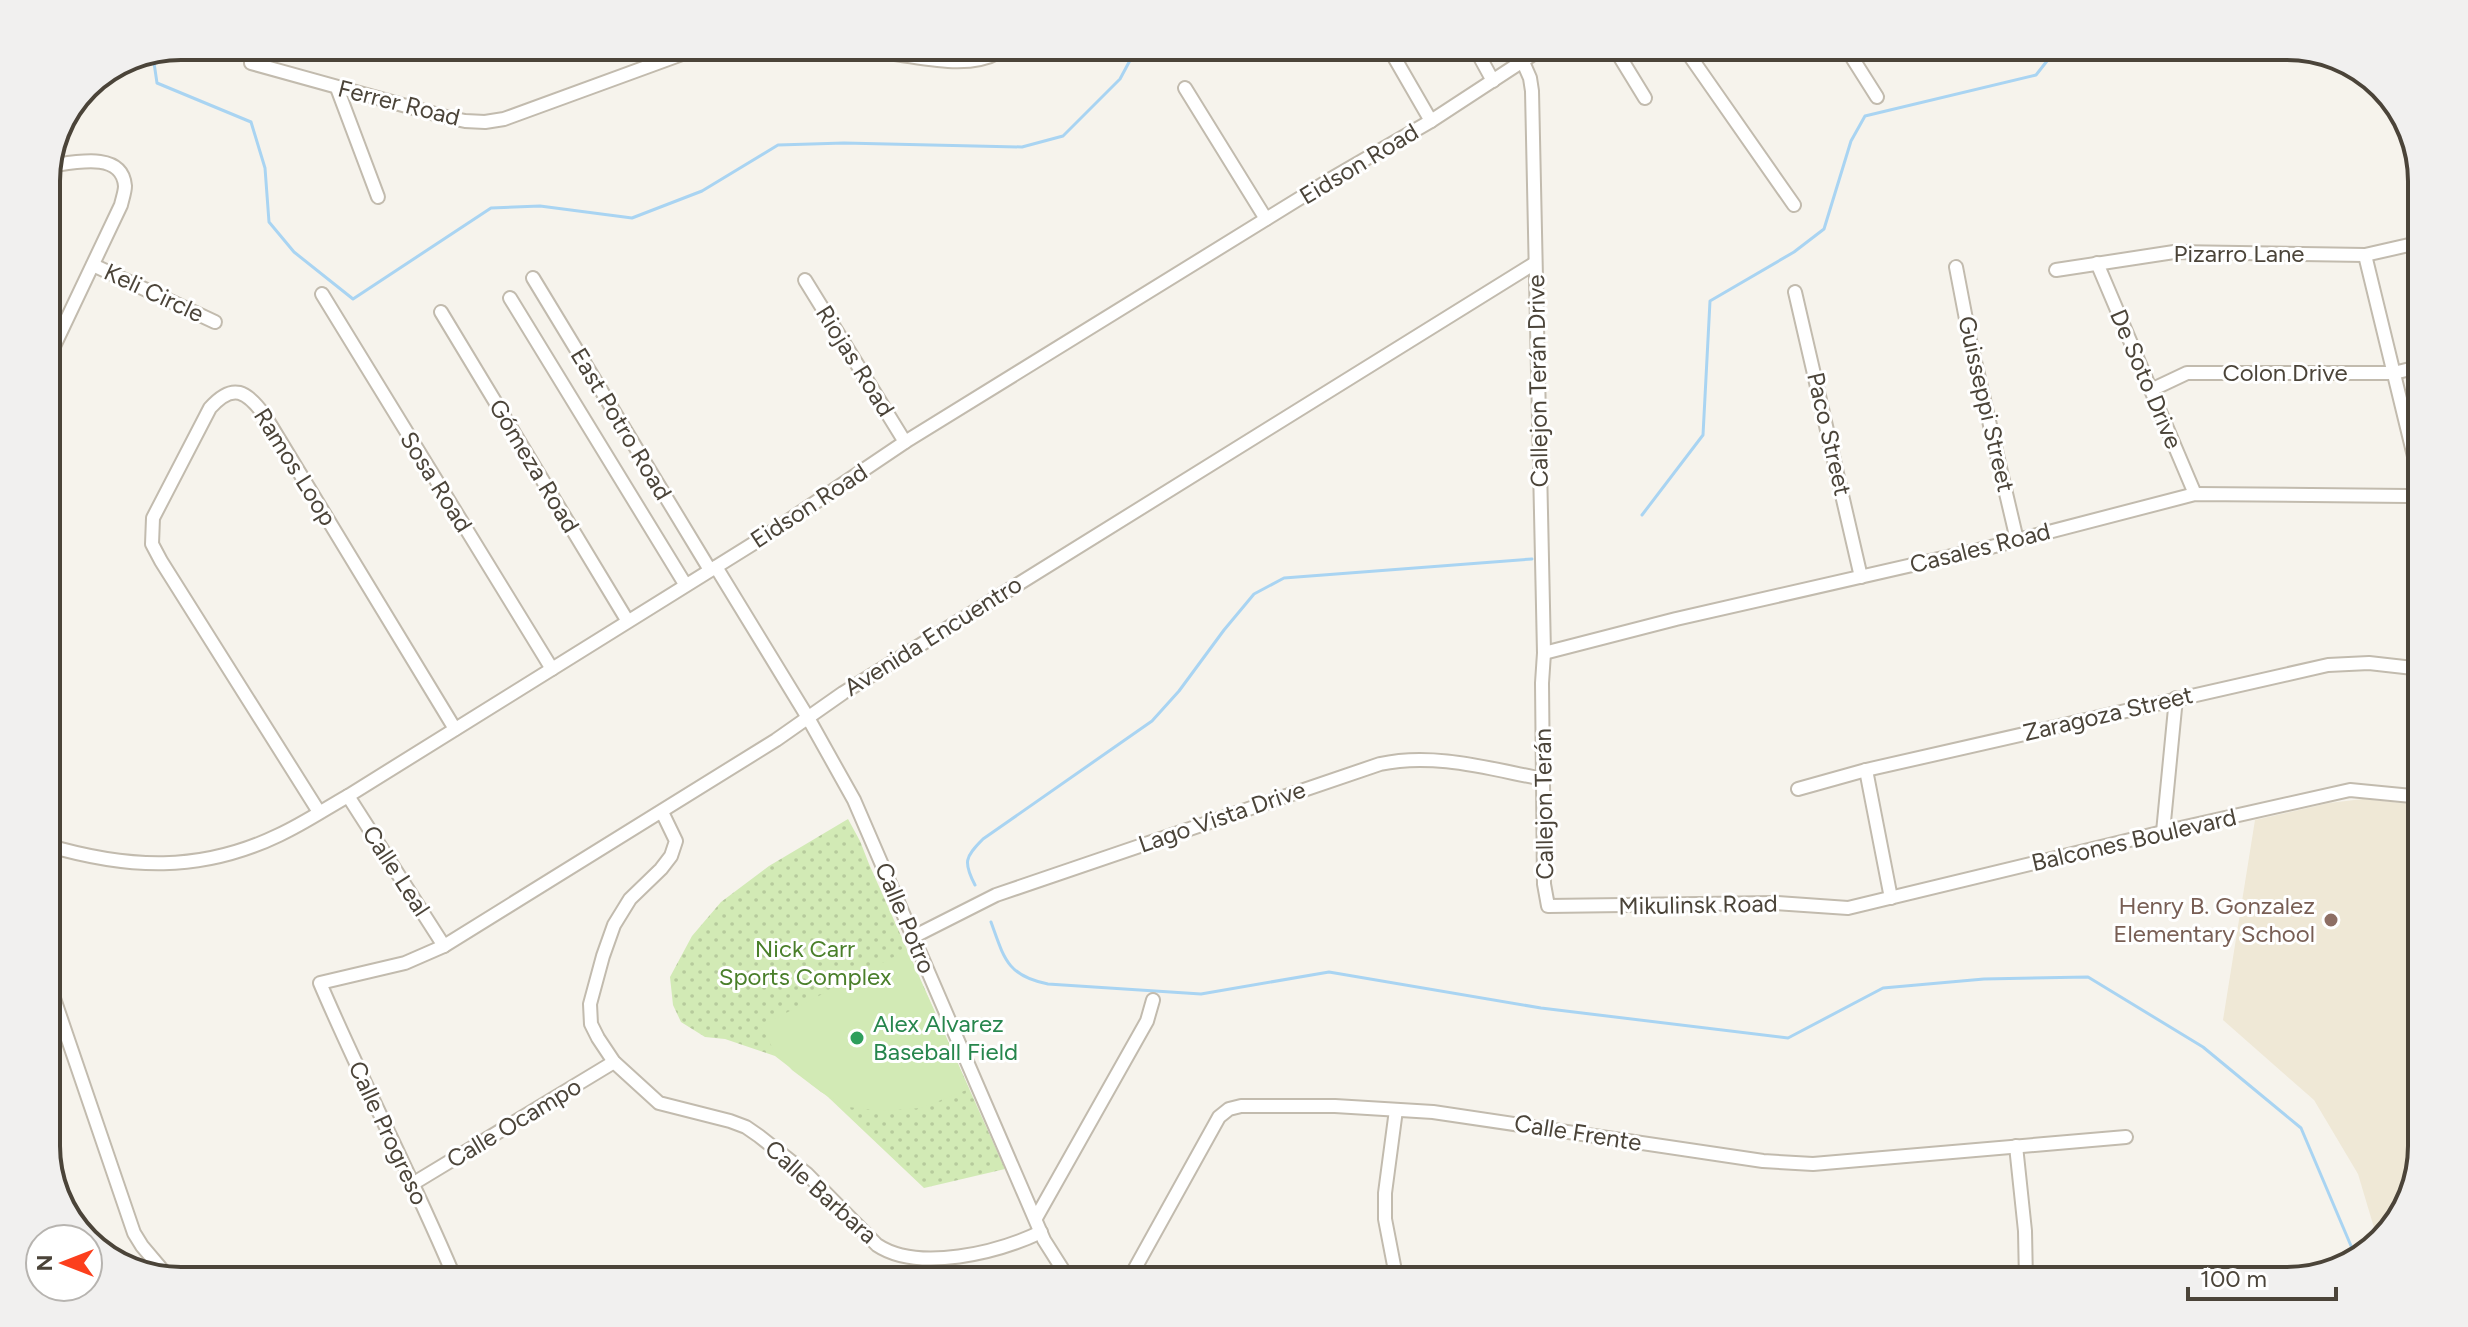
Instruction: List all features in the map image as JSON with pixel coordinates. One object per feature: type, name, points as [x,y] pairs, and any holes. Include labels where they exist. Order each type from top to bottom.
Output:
[{"type":"street","name":"Ferrer Road","points":[[251,63],[446,117],[485,122],[523,113],[666,60]]},
{"type":"street","points":[[954,60],[982,60]]},
{"type":"street","points":[[1396,60],[1431,121]]},
{"type":"street","points":[[1481,60],[1493,81]]},
{"type":"street","name":"Eidson Road","points":[[60,848],[144,865],[218,857],[278,836],[348,796],[713,568],[905,442],[1526,60]]},
{"type":"street","points":[[1622,60],[1645,98]]},
{"type":"street","points":[[1693,60],[1794,205]]},
{"type":"street","points":[[1854,60],[1877,97]]},
{"type":"street","name":"Callejon Terán Drive","points":[[1523,62],[1532,91],[1543,702]]},
{"type":"street","points":[[337,88],[378,197]]},
{"type":"street","points":[[1185,88],[1266,219]]},
{"type":"street","points":[[60,335],[121,205],[125,185],[118,171],[108,163],[61,165]]},
{"type":"street","name":"Pizarro Lane","points":[[2056,270],[2174,252],[2365,255],[2408,245]]},
{"type":"street","points":[[2365,255],[2408,432]]},
{"type":"street","name":"Avenida Encuentro","points":[[320,983],[405,963],[444,946],[662,812],[776,740],[807,716],[1273,424],[1535,263]]},
{"type":"street","name":"De Soto Drive","points":[[2097,263],[2195,494]]},
{"type":"street","name":"Keli Circle","points":[[93,265],[215,322]]},
{"type":"street","name":"Guisseppi Street","points":[[1956,267],[2017,540]]},
{"type":"street","name":"East Potro Road","points":[[533,278],[713,568]]},
{"type":"street","name":"Riojas Road","points":[[805,280],[905,442]]},
{"type":"street","name":"Paco Street","points":[[1795,292],[1861,577]]},
{"type":"street","name":"Sosa Road","points":[[322,294],[552,669]]},
{"type":"street","points":[[510,298],[685,584]]},
{"type":"street","name":"Gómeza Road","points":[[441,312],[627,620]]},
{"type":"street","name":"Colon Drive","points":[[2151,390],[2187,373],[2394,373],[2408,370]]},
{"type":"street","name":"Ramos Loop","points":[[319,812],[152,544],[153,518],[210,408],[224,395],[242,393],[254,401],[265,416],[455,729]]},
{"type":"street","name":"Casales Road","points":[[1544,653],[2017,540],[2195,494],[2408,496]]},
{"type":"street","name":"Calle Potro","points":[[713,568],[807,716],[854,800],[1041,1232],[1061,1267]]},
{"type":"street","name":"Zaragoza Street","points":[[1798,789],[1866,770],[2328,665],[2369,663],[2408,667]]},
{"type":"street","points":[[2163,832],[2176,698]]},
{"type":"street","name":"Callejon Terán","points":[[1543,702],[1544,884],[1548,906]]},
{"type":"street","name":"Lago Vista Drive","points":[[913,937],[996,895],[1380,764],[1429,760],[1543,779]]},
{"type":"street","points":[[1866,770],[1891,898]]},
{"type":"street","name":"Balcones Boulevard","points":[[1848,908],[2350,790],[2408,796]]},
{"type":"street","name":"Calle Leal","points":[[348,796],[444,946]]},
{"type":"street","name":"Calle Barbara","points":[[662,812],[676,841],[671,856],[630,899],[614,925],[590,1004],[591,1024],[614,1062],[659,1103],[746,1127],[807,1174],[877,1245],[890,1253],[914,1258],[981,1253],[1015,1244],[1041,1232]]},
{"type":"street","name":"Mikulinsk Road","points":[[1548,906],[1776,903],[1848,908]]},
{"type":"street","name":"Calle Progreso","points":[[320,983],[414,1183],[450,1267]]},
{"type":"street","points":[[1036,1218],[1147,1021],[1153,1000]]},
{"type":"street","points":[[60,1023],[134,1233],[158,1265]]},
{"type":"street","name":"Calle Ocampo","points":[[414,1183],[614,1062]]},
{"type":"street","name":"Calle Frente","points":[[1136,1267],[1219,1117],[1229,1109],[1254,1105],[1433,1112],[1781,1162],[1833,1163],[2126,1137]]},
{"type":"street","points":[[1394,1267],[1385,1219],[1385,1193],[1396,1110]]},
{"type":"street","points":[[2016,1146],[2026,1267]]},
{"type":"shaded area","name":"Henry B. Gonzalez Elementary School","points":[[2363,799],[2408,804],[2407,1162],[2396,1200],[2375,1229],[2358,1174],[2314,1100],[2223,1020],[2255,820],[2329,803]]},
{"type":"green space","name":"Nick Carr Sports Complex","points":[[848,819],[1005,1169],[924,1188],[828,1097],[775,1056],[725,1039],[705,1037],[681,1022],[673,1005],[670,977],[692,936],[721,902],[769,866]]},
{"type":"green space","name":"Alex Alvarez Baseball Field","points":[[907,950],[969,1089],[921,1108],[883,1111],[848,1107],[792,1070],[773,1049],[761,1026]]},
{"type":"waterway","points":[[154,63],[157,83],[251,122],[265,168],[269,222],[294,252],[353,299],[491,208],[540,206],[632,218],[702,191],[778,145],[844,143],[1022,147],[1063,136],[1120,79],[1130,60]]},
{"type":"waterway","points":[[1642,515],[1703,435],[1710,301],[1794,252],[1824,229],[1851,141],[1865,116],[2036,75],[2048,60]]},
{"type":"waterway","points":[[975,885],[968,860],[977,845],[1152,721],[1254,594],[1284,578],[1532,559]]},
{"type":"waterway","points":[[991,922],[1009,964],[1024,976],[1048,984],[1201,994],[1329,972],[1541,1008],[1788,1038],[1883,988],[1984,979],[2088,977],[2203,1047],[2301,1128],[2352,1248]]},
{"type":"place","name":"Henry B. Gonzalez Elementary School","points":[[2331,920]]},
{"type":"place","name":"Alex Alvarez Baseball Field","points":[[857,1038]]}]
